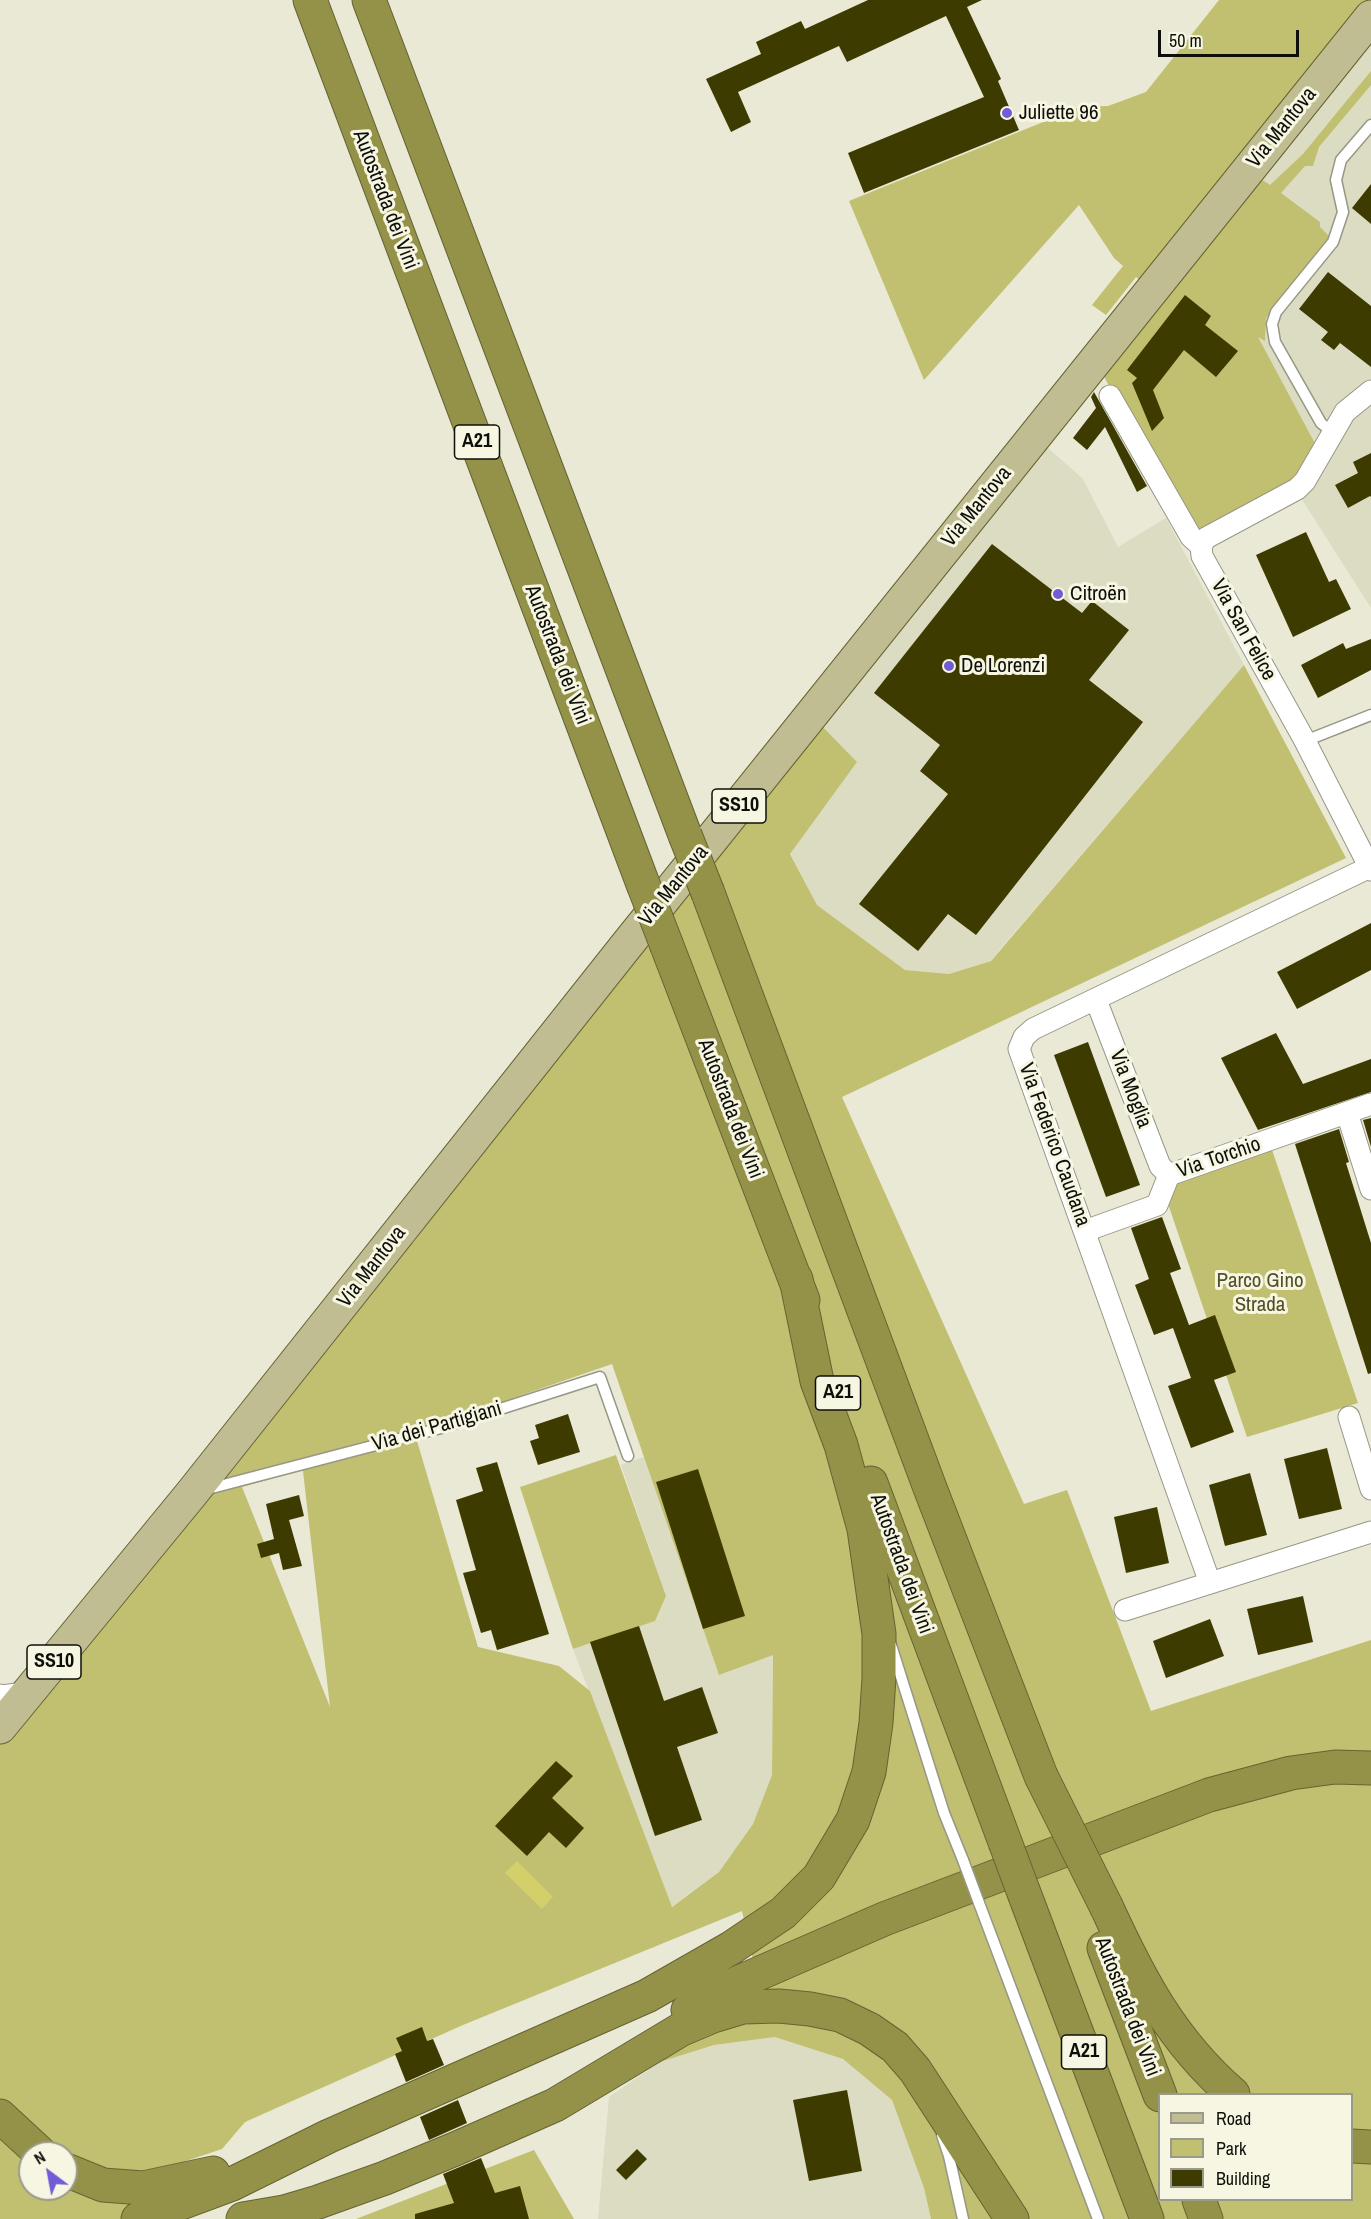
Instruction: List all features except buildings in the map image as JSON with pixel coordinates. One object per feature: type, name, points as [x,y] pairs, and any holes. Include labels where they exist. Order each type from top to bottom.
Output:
[{"type":"highway","name":"Autostrada dei Vini","points":[[310,0],[643,884],[796,1279],[1147,2219]]},
{"type":"highway","name":"Autostrada dei Vini","points":[[369,0],[708,893],[938,1509],[1041,1776],[1099,1911],[1159,2093]]},
{"type":"highway","points":[[648,1996],[731,1948],[783,1912],[819,1876],[853,1820],[869,1772],[879,1678],[879,1634],[872,1581],[864,1529],[854,1488],[817,1381],[796,1279]]},
{"type":"highway","points":[[138,2219],[232,2184],[329,2136],[742,1957],[1210,1777],[1252,1765],[1320,1752],[1371,1752]]},
{"type":"highway","points":[[555,2104],[671,2020],[728,1987],[884,1919],[1209,1796],[1291,1773],[1335,1767],[1371,1768]]},
{"type":"highway","points":[[1099,1911],[1152,2000],[1189,2050],[1215,2079],[1232,2093]]},
{"type":"highway","points":[[243,2219],[282,2217],[385,2178],[555,2104],[680,2030],[713,2016],[743,2007],[779,2006],[840,2015],[895,2047],[928,2089],[1012,2219]]},
{"type":"highway","points":[[4,2122],[26,2141]]},
{"type":"highway","points":[[78,2175],[103,2185],[143,2188],[218,2172],[329,2136]]},
{"type":"highway","points":[[1353,2146],[1371,2147]]},
{"type":"highway","points":[[1200,2201],[1206,2219]]},
{"type":"main road","name":"Via Mantova","points":[[0,1727],[15,1693],[192,1493],[626,946],[1371,17]]},
{"type":"street","points":[[1201,546],[1206,538],[1297,489],[1305,481],[1345,412],[1371,391]]},
{"type":"street","name":"Via San Felice","points":[[1110,396],[1191,537],[1201,546],[1202,556],[1305,741],[1370,868]]},
{"type":"street","name":"Via Federico Caudana","points":[[1210,1583],[1019,1049],[1024,1037],[1033,1029],[1370,868]]},
{"type":"street","name":"Via Moglia","points":[[1096,1000],[1160,1166],[1169,1175]]},
{"type":"street","name":"Via Torchio","points":[[1085,1231],[1157,1205],[1169,1175],[1371,1104]]},
{"type":"street","points":[[1347,1113],[1371,1189]]},
{"type":"street","points":[[1349,1418],[1371,1489]]},
{"type":"street","points":[[1125,1610],[1371,1532]]},
{"type":"lane","points":[[1333,433],[1321,423],[1280,351],[1272,332],[1272,324],[1276,312],[1333,242],[1342,212],[1336,180],[1341,160],[1371,124]]},
{"type":"lane","points":[[1305,741],[1371,716]]},
{"type":"lane","name":"Via dei Partigiani","points":[[192,1493],[441,1428],[600,1377],[628,1456]]},
{"type":"lane","points":[[872,1581],[944,1814],[1098,2219]]},
{"type":"lane","points":[[928,2089],[949,2156],[963,2219]]},
{"type":"shaded area","points":[[1371,39],[1371,608],[1294,487],[1252,326],[1255,175]]},
{"type":"shaded area","points":[[1040,441],[1083,479],[1118,547],[1166,518],[1244,665],[990,961],[949,974],[905,970],[817,905],[790,853],[857,762],[821,725]]},
{"type":"shaded area","points":[[644,1457],[719,1675],[773,1654],[772,1775],[753,1824],[719,1872],[671,1907],[573,1649],[655,1621],[666,1596],[621,1465]]},
{"type":"shaded area","points":[[517,1861],[553,1897],[542,1909],[505,1873]]},
{"type":"shaded area","points":[[776,2037],[843,2059],[892,2100],[924,2188],[931,2219],[598,2219],[609,2097],[660,2062],[714,2045]]},
{"type":"green space","points":[[1219,0],[1371,0],[1371,39],[1255,175],[1270,185],[1303,154],[1371,71],[1371,85],[1319,147],[1313,166],[1305,166],[1281,193],[1320,222],[1320,227],[1330,237],[1266,318],[1265,341],[1258,337],[1319,451],[1294,487],[1195,541],[1172,504],[1099,367],[1160,296],[1136,277],[1106,315],[1092,305],[1123,266],[1114,258],[1079,205],[924,380],[849,201],[1080,107],[1108,106],[1146,92]]},
{"type":"green space","points":[[1244,665],[1346,858],[842,1097],[1024,1504],[1067,1490],[1151,1711],[1371,1640],[1371,2219],[931,2219],[924,2188],[892,2100],[843,2059],[775,2037],[714,2045],[660,2062],[718,2023],[766,2017],[742,1911],[463,2025],[245,2122],[222,2149],[180,2163],[183,2219],[0,2219],[0,1706],[384,1241],[413,1243],[606,981],[821,725],[857,762],[790,854],[817,905],[905,970],[949,974],[991,961]],"holes":[[[612,1364],[719,1675],[773,1655],[772,1775],[753,1824],[719,1872],[672,1907],[590,1691],[559,1666],[478,1647],[417,1441],[499,1403]],[[303,1471],[330,1707],[242,1487]]]},
{"type":"green space","name":"Parco Gino Strada","points":[[1269,1141],[1358,1403],[1247,1437],[1161,1183]]},
{"type":"green space","points":[[616,1455],[666,1596],[655,1621],[573,1649],[520,1487]]},
{"type":"green space","points":[[534,2150],[574,2219],[356,2219]]},
{"type":"place","name":"Juliette 96","points":[[1007,113]]},
{"type":"place","name":"Citroën","points":[[1058,594]]},
{"type":"place","name":"De Lorenzi","points":[[949,666]]}]
